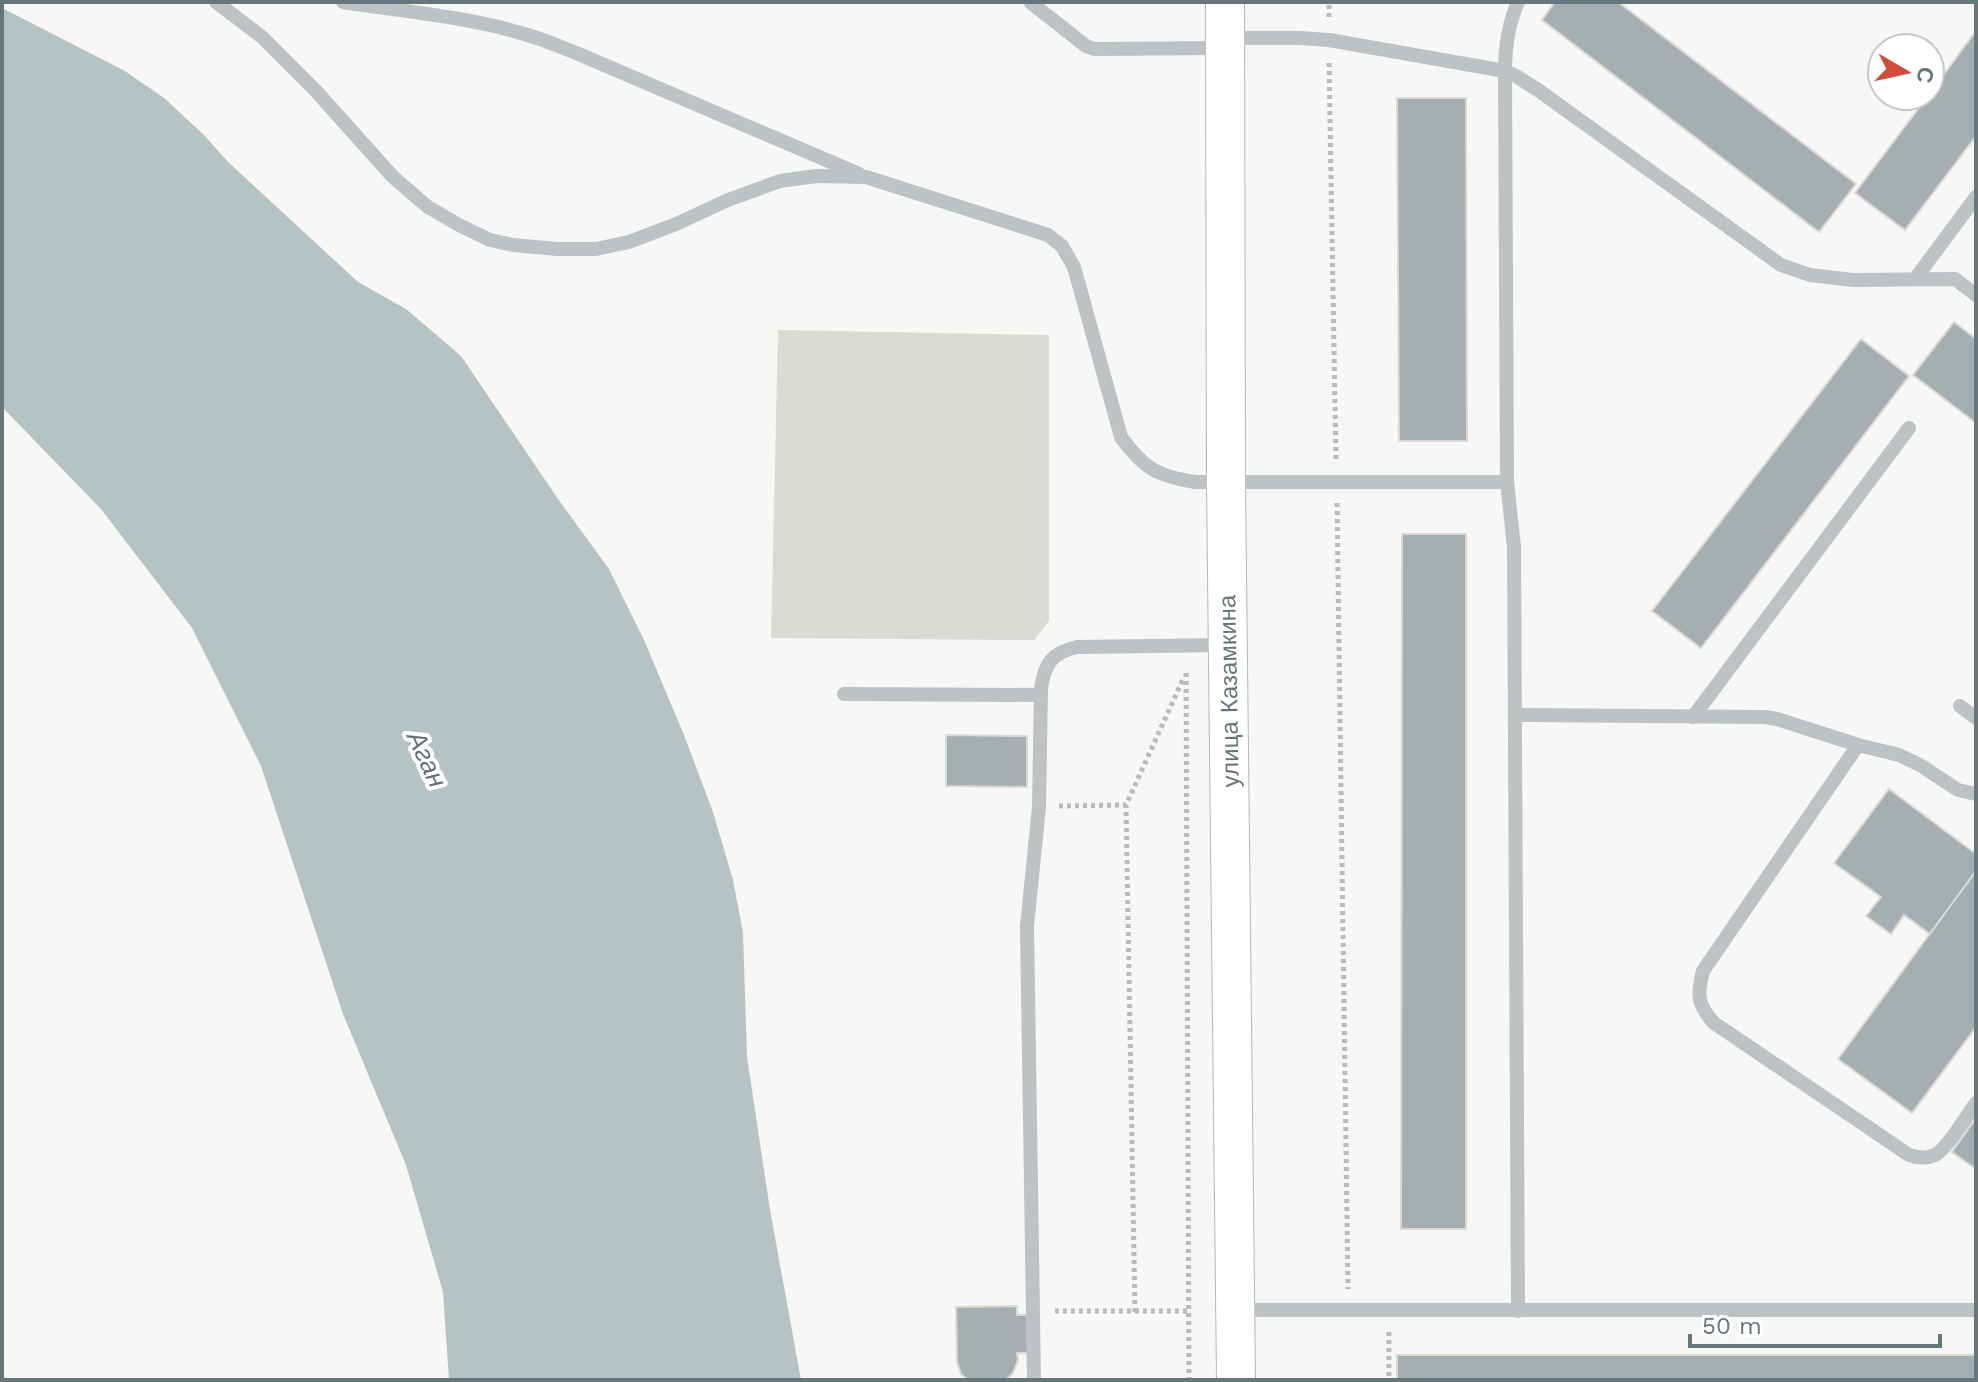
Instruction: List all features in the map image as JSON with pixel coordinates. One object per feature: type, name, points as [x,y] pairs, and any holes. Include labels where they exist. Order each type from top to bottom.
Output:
[{"type":"main road","name":"улица Казамкина","points":[[1225,29],[1226,483],[1236,1380]]},
{"type":"lane","points":[[216,2],[262,37],[316,91],[393,177],[428,207],[490,240],[557,249],[596,249],[629,242],[780,181],[816,176],[866,177]]},
{"type":"lane","points":[[343,2],[448,18],[534,37],[866,177],[1048,235],[1062,246],[1074,267],[1121,437],[1134,456],[1149,468],[1170,478],[1226,483],[1507,482]]},
{"type":"lane","points":[[1030,2],[1094,49],[1225,29],[1329,40],[1505,71],[1538,90],[1781,265],[1810,275],[1853,280],[1955,279]]},
{"type":"lane","points":[[1518,2],[1509,23],[1505,45],[1507,482],[1514,547],[1518,1311]]},
{"type":"lane","points":[[1915,279],[1976,197]]},
{"type":"lane","points":[[1929,261],[1976,295]]},
{"type":"lane","points":[[1693,717],[1909,428]]},
{"type":"lane","points":[[1034,1380],[1027,926],[1039,807],[1043,673],[1049,662],[1065,650],[1077,647],[1228,645]]},
{"type":"lane","points":[[844,694],[1041,695]]},
{"type":"lane","points":[[1960,706],[1976,718]]},
{"type":"lane","points":[[1515,715],[1777,719],[1899,755],[1958,790],[1976,794]]},
{"type":"lane","points":[[1858,745],[1703,971],[1698,991],[1702,1010],[1714,1023],[1909,1155],[1921,1158],[1933,1156],[1942,1150],[1976,1103]]},
{"type":"lane","points":[[1236,1310],[1976,1310]]},
{"type":"path","points":[[1329,2],[1348,1311]]},
{"type":"path","points":[[1135,1312],[1126,805],[1186,673],[1189,1380]]},
{"type":"path","points":[[1039,807],[1126,805]]},
{"type":"path","points":[[1033,1311],[1190,1311]]},
{"type":"path","points":[[1388,1311],[1389,1380]]},
{"type":"shaded area","points":[[778,330],[1049,335],[1049,621],[1034,640],[771,638]]},
{"type":"water","name":"Аган","points":[[2,8],[125,71],[164,98],[358,282],[406,309],[461,356],[609,569],[644,640],[684,735],[713,812],[733,880],[743,933],[747,1057],[770,1210],[801,1380],[449,1380],[443,1292],[406,1165],[343,1014],[261,766],[192,628],[101,509],[2,407]]},
{"type":"building","points":[[1555,2],[1618,2],[1856,184],[1819,232],[1542,20]]},
{"type":"building","points":[[1976,31],[1976,136],[1905,230],[1855,193],[1916,112],[1946,112],[1946,71]]},
{"type":"building","points":[[1397,98],[1466,98],[1467,441],[1399,441]]},
{"type":"building","points":[[1954,322],[1976,339],[1976,423],[1913,375]]},
{"type":"building","points":[[1861,339],[1909,376],[1701,648],[1652,611]]},
{"type":"building","points":[[1402,534],[1466,534],[1466,1229],[1401,1229]]},
{"type":"building","points":[[946,735],[1027,736],[1027,787],[946,786]]},
{"type":"building","points":[[1889,789],[1976,854],[1976,871],[1930,934],[1904,915],[1891,934],[1866,916],[1881,897],[1834,863]]},
{"type":"building","points":[[1976,871],[1976,1027],[1912,1113],[1838,1059]]},
{"type":"building","points":[[1976,1118],[1976,1169],[1952,1152]]},
{"type":"building","points":[[1017,1306],[1017,1315],[1027,1315],[1028,1353],[1017,1353],[1013,1373],[1006,1380],[968,1380],[961,1374],[957,1362],[956,1307]]},
{"type":"building","points":[[1397,1355],[1976,1355],[1976,1380],[1397,1380]]}]
